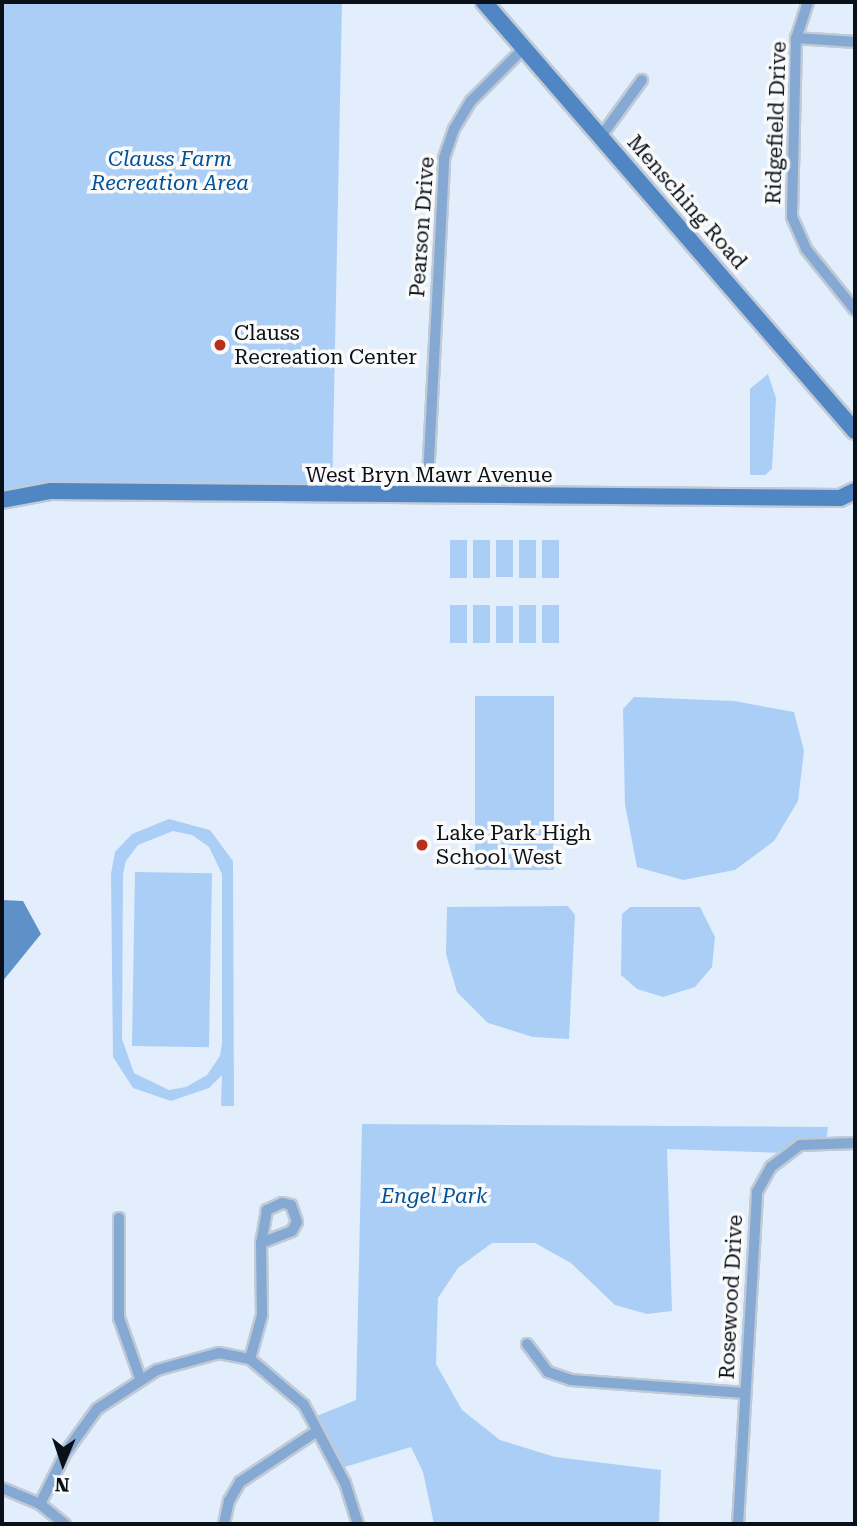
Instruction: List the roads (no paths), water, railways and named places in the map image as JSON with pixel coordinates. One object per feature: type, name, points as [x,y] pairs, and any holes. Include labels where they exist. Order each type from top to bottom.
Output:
[{"type":"street","name":"Mensching Road","points":[[484,2],[602,135],[855,431]]},
{"type":"street","name":"Ridgefield Drive","points":[[808,2],[796,38],[792,217],[806,250],[855,310]]},
{"type":"street","points":[[796,38],[855,42]]},
{"type":"street","name":"Pearson Drive","points":[[428,478],[444,158],[454,129],[471,101],[524,48]]},
{"type":"street","points":[[602,135],[642,80]]},
{"type":"street","name":"West Bryn Mawr Avenue","points":[[2,500],[51,491],[840,498],[855,491]]},
{"type":"street","name":"Rosewood Drive","points":[[738,1524],[756,1199],[763,1179],[785,1153],[800,1145],[855,1143]]},
{"type":"street","points":[[119,1217],[119,1318],[140,1378]]},
{"type":"street","points":[[250,1359],[262,1315],[261,1243]]},
{"type":"street","points":[[527,1344],[548,1372],[570,1381],[745,1393]]},
{"type":"street","points":[[40,1504],[71,1444],[97,1409],[140,1378],[200,1355],[250,1359],[304,1405],[345,1483],[358,1524]]},
{"type":"street","points":[[224,1524],[229,1501],[240,1482],[317,1431]]},
{"type":"street","points":[[2,1488],[40,1504],[65,1524]]},
{"type":"place","name":"Clauss Recreation Center","points":[[220,345]]},
{"type":"place","name":"Lake Park High School West","points":[[422,845]]},
{"type":"park label","name":"Clauss Farm Recreation Area","points":[[170,171]]},
{"type":"park label","name":"Engel Park","points":[[434,1196]]}]
